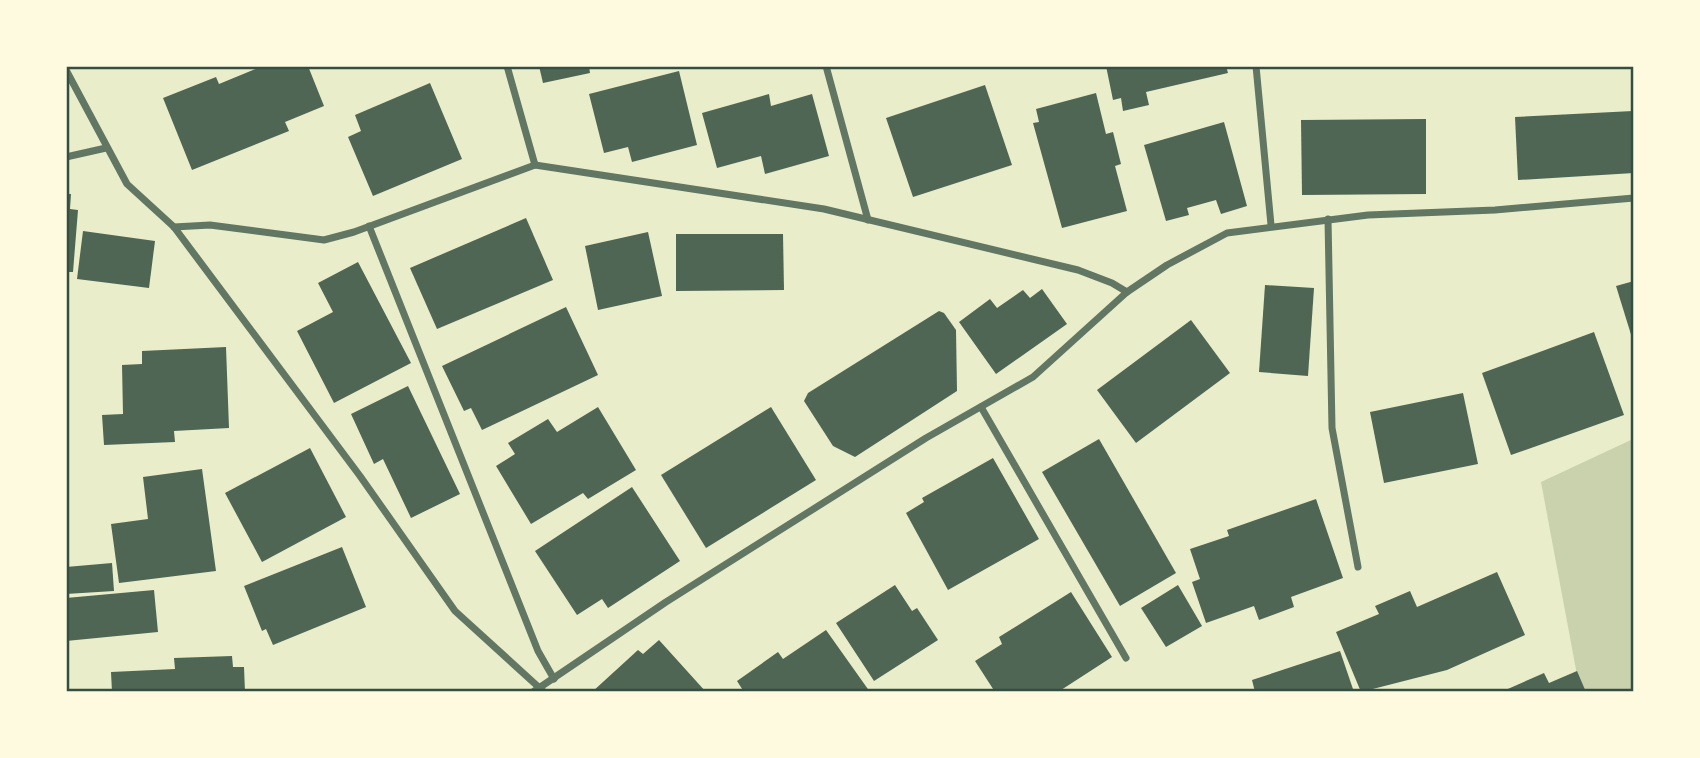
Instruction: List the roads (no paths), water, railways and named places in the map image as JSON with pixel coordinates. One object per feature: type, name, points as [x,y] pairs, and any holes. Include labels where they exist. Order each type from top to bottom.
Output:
[{"type":"street","points":[[507,66],[535,165]]},
{"type":"street","points":[[826,66],[868,220]]},
{"type":"street","points":[[1256,66],[1270,226]]},
{"type":"street","points":[[66,70],[127,184],[174,227],[360,476],[455,611],[539,690],[676,596],[1033,377],[1127,292],[1167,265],[1227,233],[1328,219],[1495,210],[1633,198]]},
{"type":"street","points":[[66,157],[106,148]]},
{"type":"street","points":[[174,227],[210,225],[324,240],[535,165],[824,209],[1078,270],[1127,292]]},
{"type":"street","points":[[1328,219],[1332,428],[1358,567]]},
{"type":"street","points":[[369,226],[538,651],[554,679]]},
{"type":"street","points":[[981,407],[1126,659]]}]
